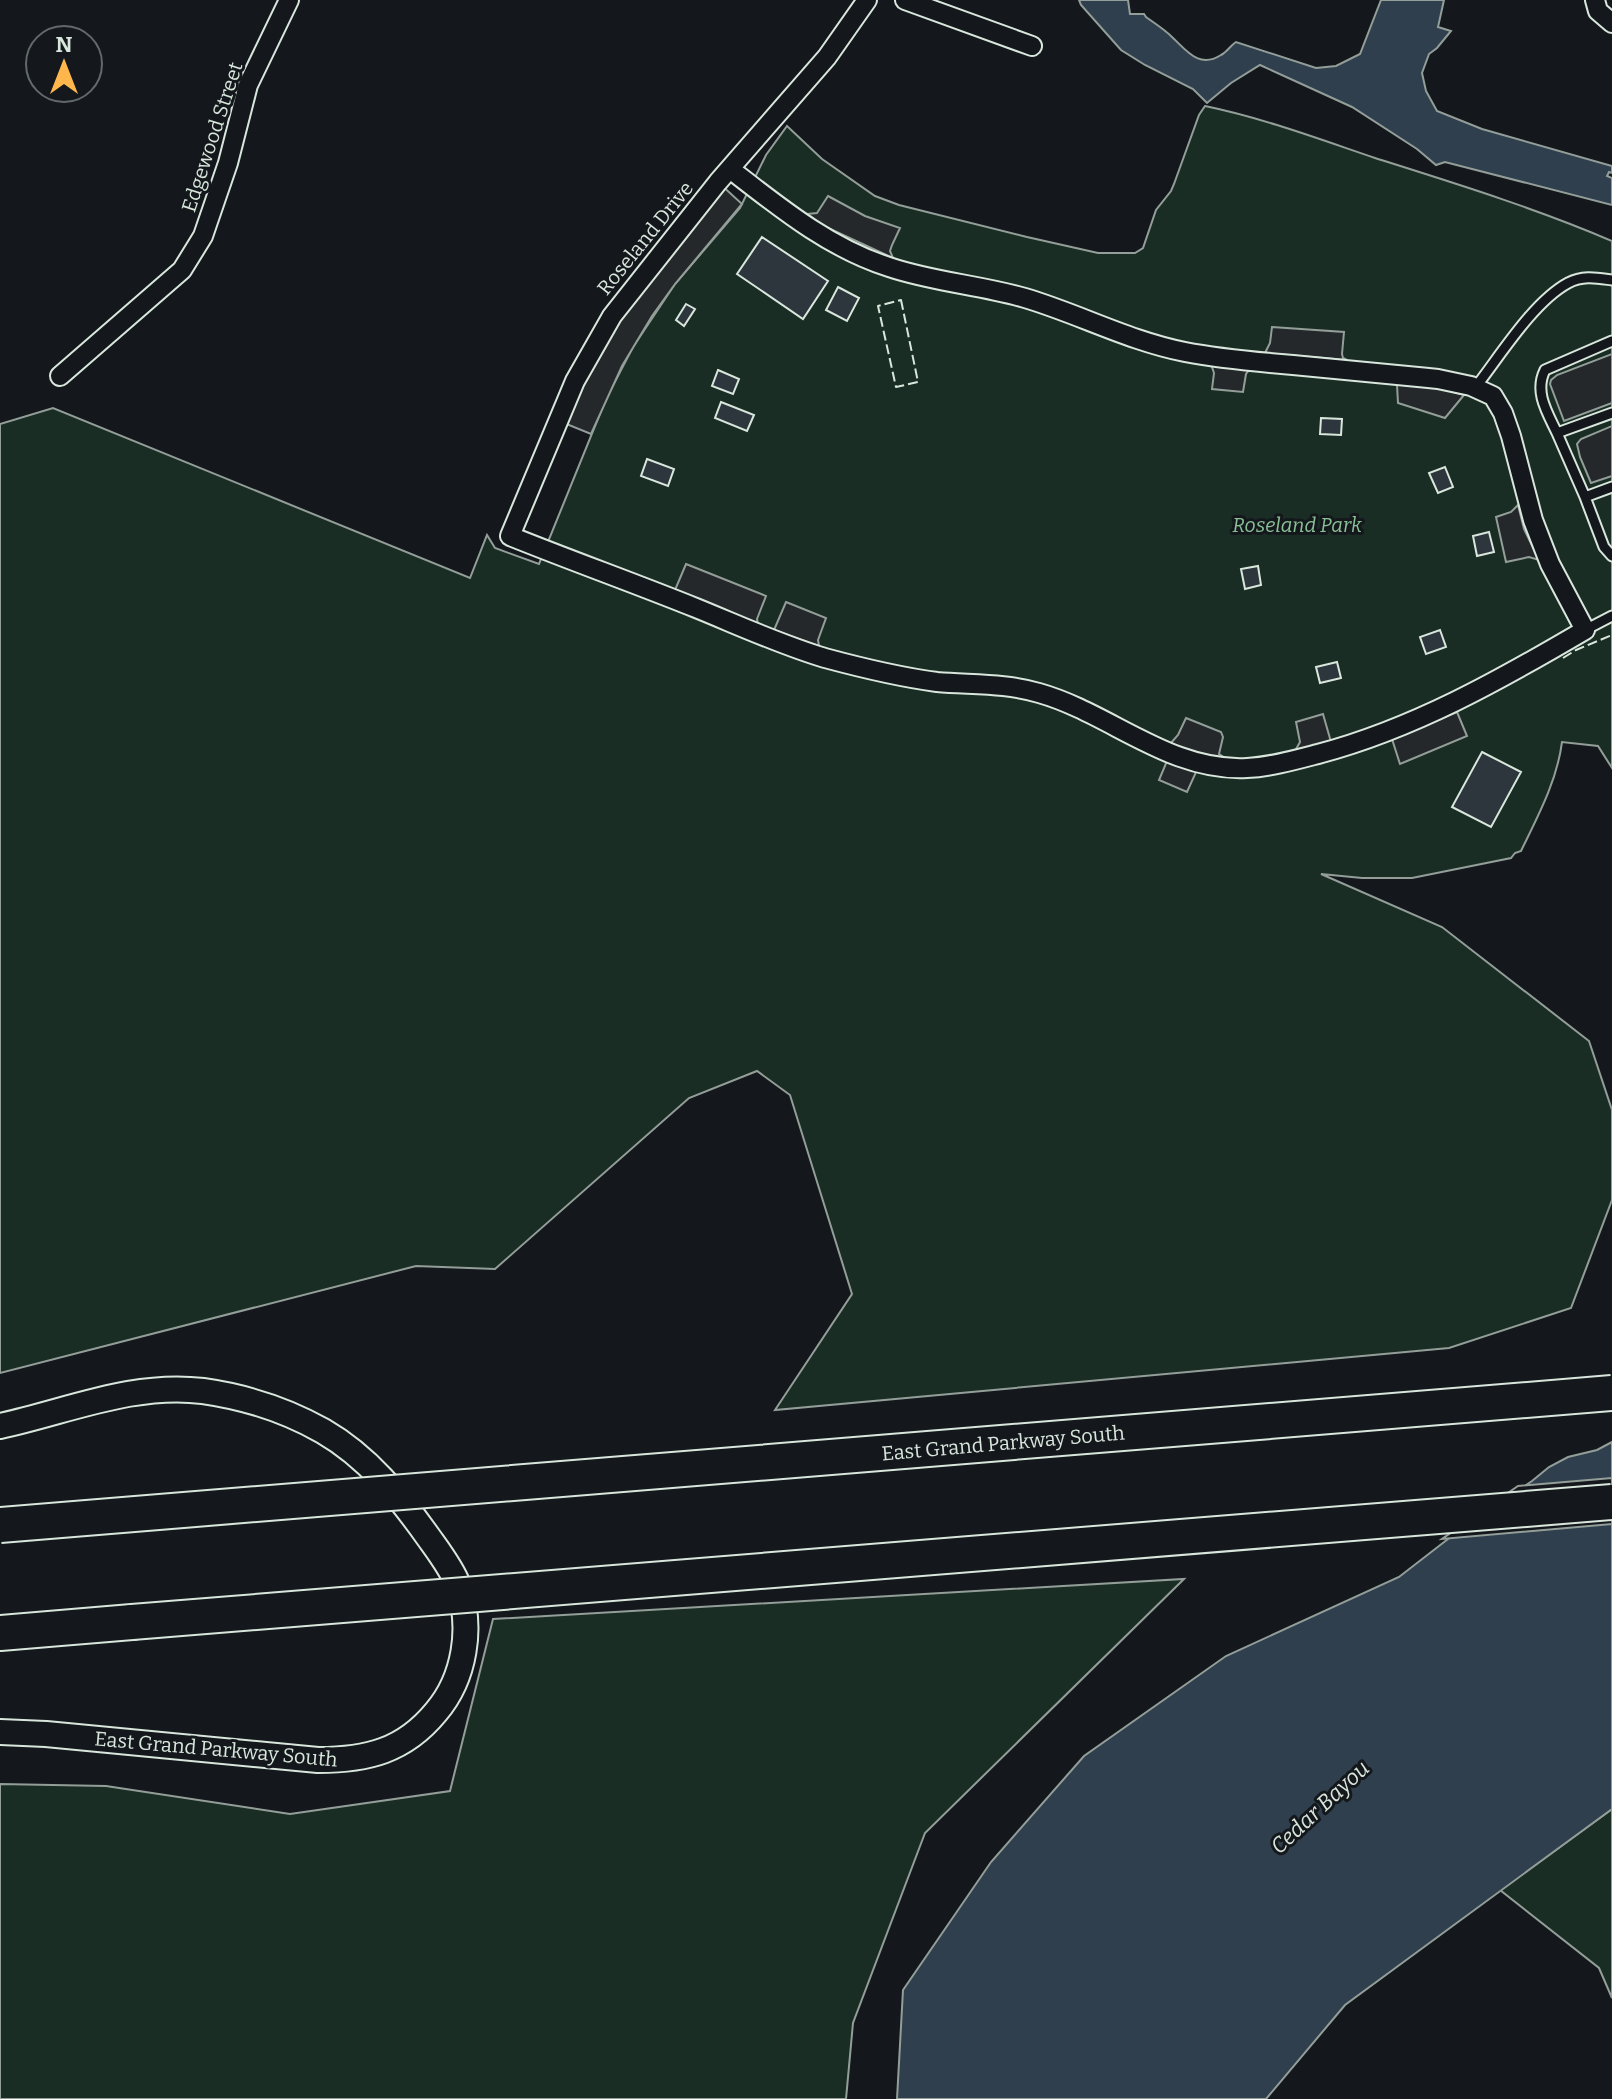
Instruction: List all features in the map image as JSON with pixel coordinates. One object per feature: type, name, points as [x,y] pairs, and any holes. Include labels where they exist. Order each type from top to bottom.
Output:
[{"type":"highway","name":"East Grand Parkway South","points":[[0,1525],[1612,1393]]},
{"type":"highway","points":[[0,1633],[1612,1502]]},
{"type":"street","name":"Edgewood Street","points":[[60,376],[182,270],[203,236],[228,163],[248,85],[289,0]]},
{"type":"street","name":"Roseland Drive","points":[[867,0],[827,57],[730,169],[612,316],[575,381],[510,536],[822,657],[936,682],[1002,686],[1037,692],[1181,758],[1224,768],[1251,768],[1293,761],[1377,735],[1481,689],[1585,630]]},
{"type":"street","points":[[905,0],[1032,46]]},
{"type":"street","points":[[1595,0],[1598,11],[1612,23]]},
{"type":"street","points":[[730,169],[821,235],[849,252],[896,270],[1022,297],[1115,332],[1183,352],[1233,360],[1438,379],[1493,396],[1503,413],[1533,520],[1550,564],[1585,630]]},
{"type":"street","name":"East Grand Parkway South","points":[[0,1426],[123,1395],[163,1391],[200,1391],[242,1398],[283,1412],[325,1432],[364,1461],[399,1498],[438,1550],[457,1584],[464,1612],[465,1643],[458,1673],[442,1705],[425,1725],[406,1740],[378,1754],[348,1760],[318,1760],[0,1732]]},
{"type":"lane","points":[[1475,388],[1546,300],[1570,282],[1590,276],[1612,280]]},
{"type":"lane","points":[[1612,341],[1545,370],[1540,393],[1604,547],[1612,556]]},
{"type":"lane","points":[[1557,433],[1612,413]]},
{"type":"lane","points":[[1585,497],[1612,487]]},
{"type":"lane","points":[[1585,630],[1612,616]]},
{"type":"green space","name":"Roseland Park","points":[[1205,106],[1270,123],[1464,187],[1612,241],[1612,768],[1598,746],[1562,742],[1556,771],[1540,811],[1521,851],[1511,858],[1412,878],[1321,874],[1442,927],[1589,1041],[1612,1110],[1612,1200],[1571,1308],[1449,1348],[775,1410],[852,1294],[790,1095],[757,1071],[689,1098],[495,1269],[416,1266],[0,1373],[0,424],[53,408],[470,578],[487,535],[495,548],[539,564],[606,399],[633,347],[675,284],[740,208],[766,155],[787,126],[822,159],[875,196],[899,205],[1098,253],[1135,253],[1143,248],[1156,210],[1171,191]]},
{"type":"green space","points":[[1184,1579],[925,1833],[853,2023],[846,2099],[0,2099],[0,1784],[106,1786],[290,1814],[450,1791],[493,1619]]},
{"type":"green space","points":[[1612,1809],[1612,1998],[1599,1968],[1500,1890]]},
{"type":"shaded area","points":[[718,182],[742,204],[652,316],[622,366],[591,434],[559,421],[575,381]]},
{"type":"shaded area","points":[[828,196],[865,216],[900,228],[890,251],[893,258],[826,227],[807,214],[817,213]]},
{"type":"shaded area","points":[[1272,327],[1344,332],[1342,354],[1347,360],[1265,353]]},
{"type":"shaded area","points":[[1612,354],[1612,403],[1564,421],[1551,380]]},
{"type":"shaded area","points":[[1211,364],[1250,369],[1243,392],[1212,389],[1214,373]]},
{"type":"shaded area","points":[[1394,381],[1464,395],[1445,418],[1398,403]]},
{"type":"shaded area","points":[[1612,426],[1612,476],[1591,483],[1577,444],[1581,439]]},
{"type":"shaded area","points":[[1518,505],[1524,529],[1539,560],[1529,557],[1506,562],[1496,517],[1511,512]]},
{"type":"shaded area","points":[[686,564],[766,596],[758,624],[675,590]]},
{"type":"shaded area","points":[[786,602],[826,618],[818,640],[819,646],[774,630]]},
{"type":"shaded area","points":[[1457,712],[1467,736],[1400,764],[1392,739]]},
{"type":"shaded area","points":[[1323,714],[1331,742],[1295,751],[1300,742],[1296,722]]},
{"type":"shaded area","points":[[1186,718],[1221,732],[1223,737],[1219,754],[1227,759],[1170,744]]},
{"type":"shaded area","points":[[1167,761],[1197,770],[1187,792],[1159,780]]},
{"type":"water","points":[[1079,0],[1128,0],[1130,14],[1144,14],[1188,53],[1200,59],[1213,59],[1236,42],[1316,68],[1336,66],[1360,54],[1381,0],[1444,0],[1438,27],[1451,31],[1429,54],[1422,73],[1426,91],[1437,111],[1482,129],[1612,166],[1612,173],[1609,172],[1607,176],[1612,178],[1612,205],[1445,162],[1436,165],[1352,107],[1260,65],[1207,103],[1193,89],[1121,50]]},
{"type":"water","name":"Cedar Bayou","points":[[1612,1442],[1612,1809],[1345,2005],[1266,2099],[897,2099],[903,1990],[991,1862],[1084,1756],[1226,1656],[1399,1577],[1549,1467]]},
{"type":"pier","points":[[1612,1478],[1612,1524],[1442,1539],[1518,1486]]},
{"type":"building","points":[[762,237],[828,281],[803,319],[737,274]]},
{"type":"building","points":[[838,287],[859,298],[847,321],[826,310]]},
{"type":"building","points":[[686,304],[695,309],[684,326],[676,320]]},
{"type":"building","points":[[718,370],[739,379],[733,394],[712,386]]},
{"type":"building","points":[[721,402],[754,415],[747,431],[715,418]]},
{"type":"building","points":[[1321,418],[1342,419],[1341,435],[1320,434]]},
{"type":"building","points":[[647,459],[674,469],[668,486],[641,476]]},
{"type":"building","points":[[1445,467],[1453,487],[1438,493],[1429,473]]},
{"type":"building","points":[[1489,532],[1494,552],[1477,556],[1473,536]]},
{"type":"building","points":[[1258,566],[1261,585],[1245,589],[1241,569]]},
{"type":"building","points":[[1440,630],[1446,647],[1426,654],[1420,637]]},
{"type":"building","points":[[1337,662],[1341,678],[1320,683],[1316,667]]},
{"type":"building","points":[[1482,752],[1521,772],[1491,827],[1452,807]]},
{"type":"fence","points":[[901,300],[918,382],[896,387],[878,306],[901,300]]},
{"type":"fence","points":[[1563,658],[1612,635]]}]
